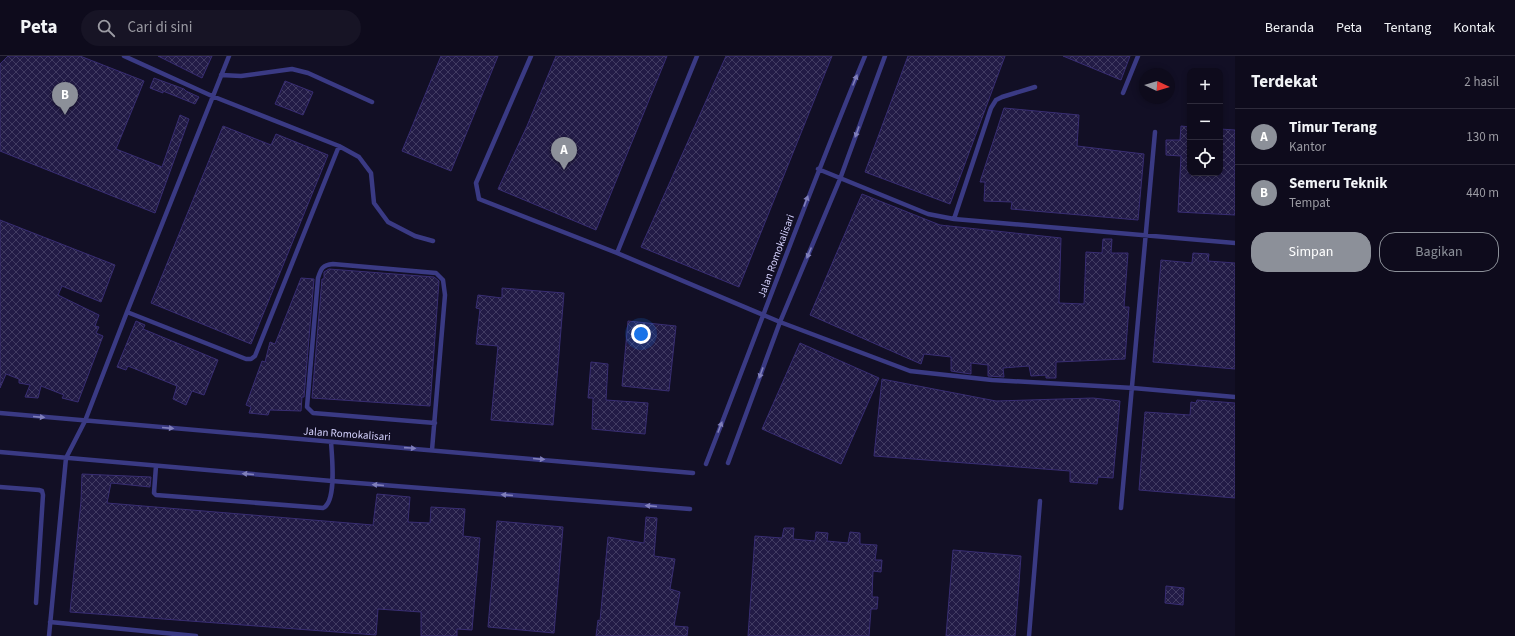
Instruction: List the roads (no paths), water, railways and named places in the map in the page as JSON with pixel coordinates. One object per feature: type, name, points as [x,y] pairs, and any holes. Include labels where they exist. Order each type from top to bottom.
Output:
[{"type":"lane","points":[[124,56],[212,96],[339,146],[359,157],[371,173],[374,203],[388,222],[415,236],[434,241]]},
{"type":"lane","points":[[49,636],[66,458],[85,421],[229,56]]},
{"type":"lane","points":[[531,56],[476,184],[480,199],[617,253],[780,322],[910,371],[992,380],[1133,388],[1235,397]]},
{"type":"lane","points":[[617,253],[697,56]]},
{"type":"lane","name":"Jalan Romokalisari","points":[[706,464],[818,170],[865,56]]},
{"type":"lane","points":[[728,463],[780,322],[840,179],[885,56]]},
{"type":"lane","points":[[1123,93],[1138,56]]},
{"type":"lane","points":[[221,75],[241,76],[292,69],[308,73],[372,102]]},
{"type":"lane","points":[[954,219],[991,108],[996,100],[1002,97],[1035,87]]},
{"type":"lane","points":[[1121,508],[1155,132]]},
{"type":"lane","points":[[127,312],[246,359],[251,359],[255,356],[339,146]]},
{"type":"lane","points":[[818,170],[928,214],[954,219],[1235,243]]},
{"type":"lane","points":[[432,450],[435,423],[445,295],[443,280],[436,272],[333,264],[322,267],[318,278],[307,407],[313,414],[435,423]]},
{"type":"lane","name":"Jalan Romokalisari","points":[[0,413],[693,473]]},
{"type":"lane","points":[[156,466],[154,493],[156,495],[323,508],[328,505],[331,497],[331,442]]},
{"type":"lane","points":[[0,452],[690,510]]},
{"type":"lane","points":[[0,487],[39,490],[43,495],[36,603]]},
{"type":"lane","points":[[1029,636],[1040,501]]},
{"type":"lane","points":[[50,622],[196,636]]},
{"type":"place","name":"Semeru Teknik","points":[[65,115]]},
{"type":"place","name":"Timur Terang","points":[[564,170]]}]
